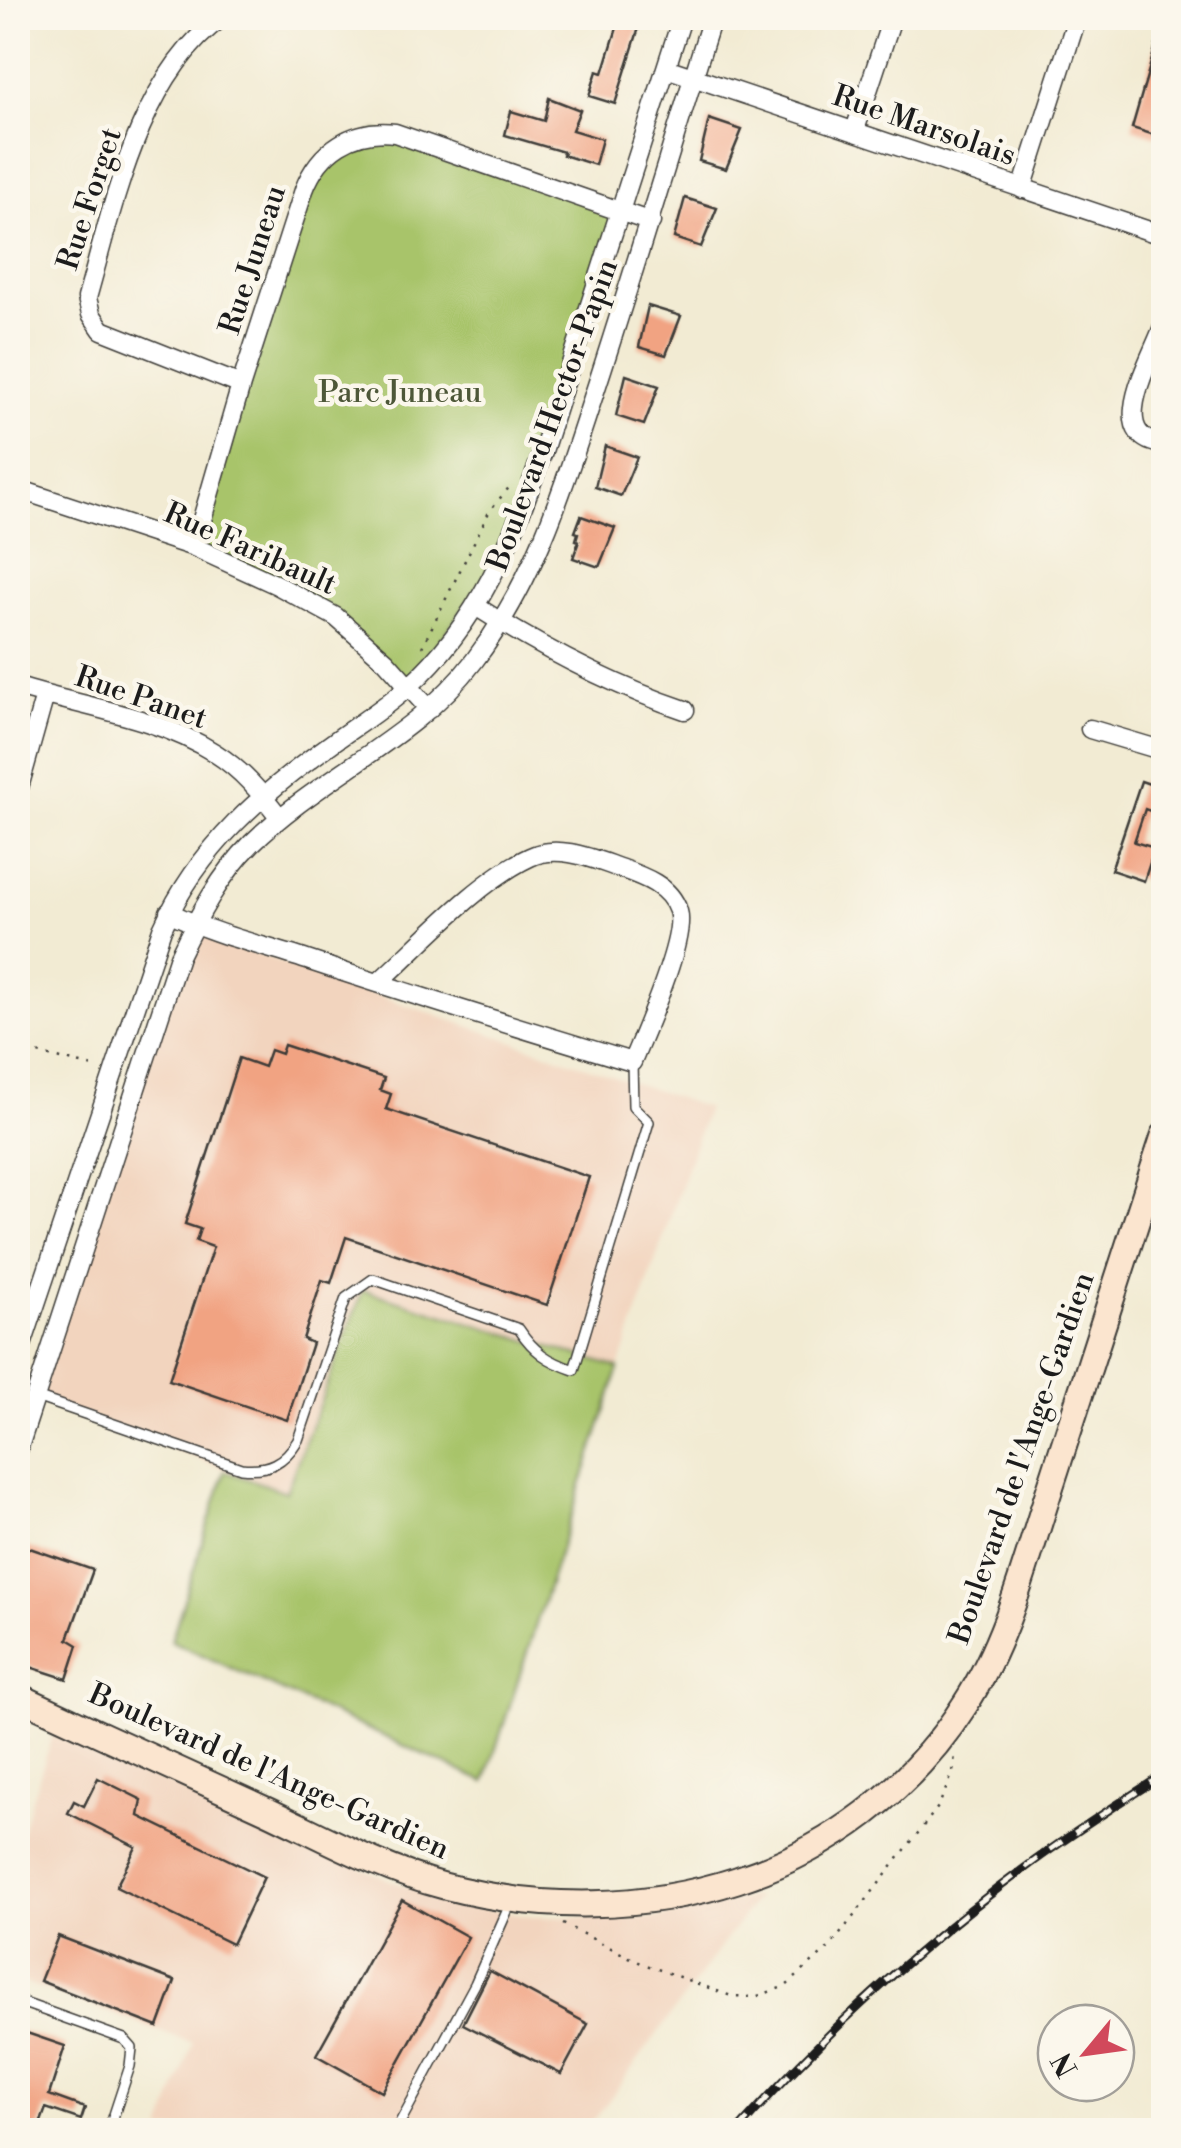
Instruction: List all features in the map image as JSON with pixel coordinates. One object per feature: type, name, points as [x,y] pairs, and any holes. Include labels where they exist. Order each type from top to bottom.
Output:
[{"type":"main road","name":"Boulevard de l'Ange-Gardien","points":[[18,1696],[406,1873],[445,1886],[568,1904],[666,1900],[777,1866],[814,1847],[883,1798],[916,1768],[960,1712],[989,1660],[1007,1617],[1164,1136]]},
{"type":"street","name":"Rue Forget","points":[[221,18],[176,66],[147,118],[124,170],[87,298],[91,314],[102,330],[242,385]]},
{"type":"street","name":"Boulevard Hector-Papin","points":[[18,1356],[169,912],[210,850],[262,794],[409,686],[477,607],[524,506],[682,18]]},
{"type":"street","name":"Boulevard Hector-Papin","points":[[18,1450],[179,956],[194,924],[226,872],[280,818],[429,709],[462,677],[502,623],[540,550],[650,222],[712,18]]},
{"type":"street","points":[[854,130],[892,18]]},
{"type":"street","points":[[1022,189],[1077,18]]},
{"type":"street","name":"Rue Marsolais","points":[[666,68],[1164,236]]},
{"type":"street","name":"Rue Juneau","points":[[194,547],[308,178],[329,151],[353,136],[376,131],[395,133],[650,222]]},
{"type":"street","points":[[1163,332],[1139,384],[1132,414],[1136,428],[1146,440],[1164,444]]},
{"type":"street","name":"Rue Faribault","points":[[18,490],[194,547],[278,585],[336,617],[386,660],[429,709]]},
{"type":"street","points":[[477,607],[630,691],[685,710]]},
{"type":"street","name":"Rue Panet","points":[[18,687],[176,733],[214,752],[262,794],[280,818]]},
{"type":"street","points":[[18,792],[45,696]]},
{"type":"street","points":[[1090,729],[1164,751]]},
{"type":"street","points":[[169,912],[194,924],[378,984],[632,1062],[678,939],[679,911],[666,892],[651,880],[598,860],[551,851],[534,854],[507,869],[378,984]]},
{"type":"street","points":[[18,1391],[36,1397]]},
{"type":"lane","points":[[36,1397],[241,1468],[258,1470],[273,1465],[287,1458],[298,1440],[346,1298],[372,1279],[519,1328],[532,1349],[551,1362],[574,1370],[649,1122],[633,1106],[632,1062]]},
{"type":"lane","points":[[396,2130],[475,1984],[513,1898]]},
{"type":"lane","points":[[18,2001],[124,2039],[132,2048],[109,2130]]},
{"type":"path","points":[[421,650],[490,510],[516,477]]},
{"type":"path","points":[[18,1048],[112,1074]]},
{"type":"path","points":[[561,1922],[641,1963],[731,1996],[756,1997],[786,1986],[830,1947],[938,1807],[953,1773],[960,1712]]},
{"type":"shaded area","points":[[188,930],[707,1108],[619,1368],[363,1290],[286,1492],[36,1397]]},
{"type":"shaded area","points":[[54,1732],[401,1885],[465,1906],[532,1917],[656,1918],[758,1896],[587,2130],[161,2130],[193,2043],[18,1980],[18,1842]]},
{"type":"green space","name":"Parc Juneau","points":[[376,131],[619,209],[508,546],[409,686],[336,617],[194,547],[314,169]]},
{"type":"green space","points":[[363,1290],[619,1368],[485,1782],[171,1641],[225,1471],[286,1492]]},
{"type":"building","points":[[620,18],[642,18],[615,104],[589,96],[597,71],[603,73]]},
{"type":"building","points":[[1160,31],[1164,32],[1164,138],[1132,128]]},
{"type":"building","points":[[549,98],[580,110],[572,130],[602,139],[595,165],[505,135],[511,111],[544,121]]},
{"type":"building","points":[[709,119],[742,130],[726,169],[699,161]]},
{"type":"building","points":[[685,198],[717,208],[701,247],[674,238]]},
{"type":"building","points":[[648,306],[681,316],[666,355],[639,347]]},
{"type":"building","points":[[626,375],[659,386],[644,425],[616,416]]},
{"type":"building","points":[[605,446],[637,457],[621,496],[595,487]]},
{"type":"building","points":[[581,516],[615,528],[599,567],[573,558]]},
{"type":"building","points":[[1141,781],[1164,789],[1164,816],[1145,809],[1134,842],[1155,848],[1144,881],[1111,870]]},
{"type":"building","points":[[284,1045],[384,1078],[380,1090],[391,1094],[386,1109],[589,1177],[547,1305],[346,1237],[331,1283],[322,1280],[303,1339],[312,1343],[287,1420],[169,1380],[213,1247],[196,1241],[200,1229],[185,1224],[239,1058],[264,1067],[270,1050],[281,1054]]},
{"type":"building","points":[[18,1544],[93,1570],[68,1639],[78,1645],[67,1679],[18,1663]]},
{"type":"building","points":[[98,1778],[142,1800],[139,1816],[264,1877],[232,1944],[116,1887],[136,1847],[68,1813],[74,1801],[84,1806]]},
{"type":"building","points":[[402,1900],[468,1937],[382,2092],[316,2055]]},
{"type":"building","points":[[58,1936],[175,1981],[158,2027],[40,1981]]},
{"type":"building","points":[[490,1971],[588,2024],[561,2074],[463,2024]]},
{"type":"building","points":[[18,2030],[65,2046],[49,2095],[85,2108],[81,2120],[46,2108],[38,2130],[18,2130]]},
{"type":"railway","points":[[738,2130],[839,2025],[948,1928],[1042,1856],[1164,1774]]}]
